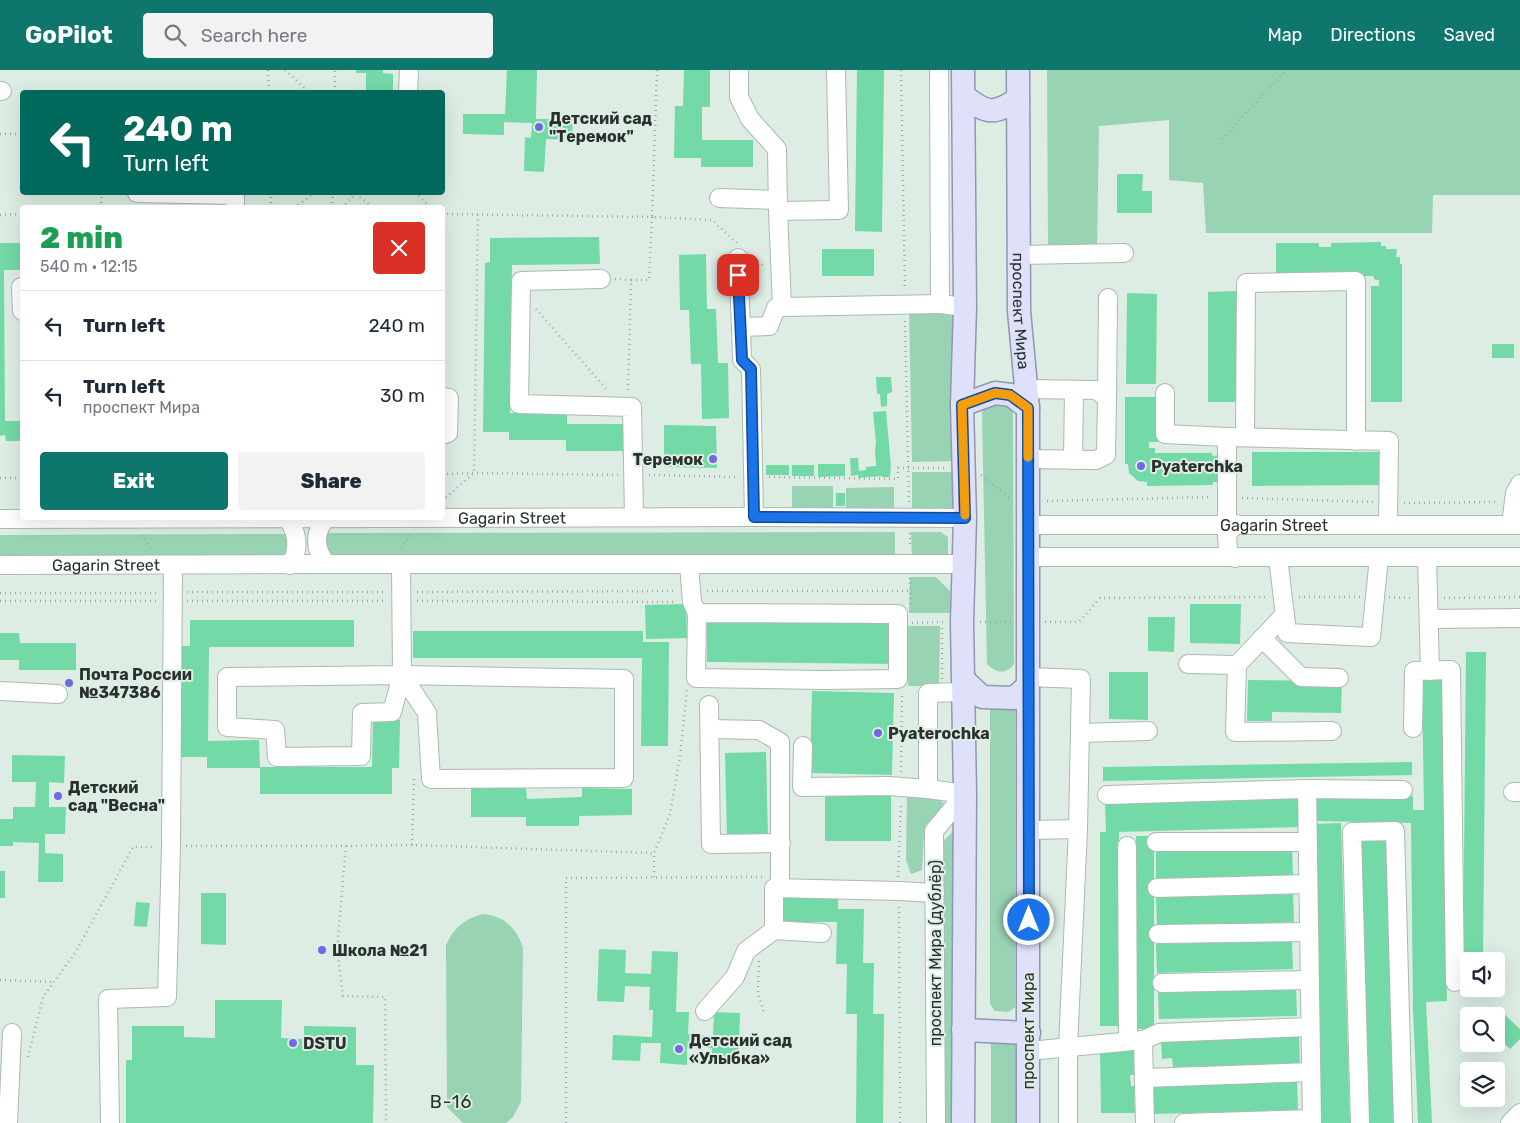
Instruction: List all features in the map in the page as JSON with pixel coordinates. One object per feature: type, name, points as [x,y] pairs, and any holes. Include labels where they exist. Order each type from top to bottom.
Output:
[{"type":"main road","points":[[963,70],[965,307],[962,405],[965,518],[963,564],[952,622],[964,686],[963,1123]]},
{"type":"main road","name":"проспект Мира","points":[[1018,70],[1019,311],[1027,399],[1028,459],[1028,1123]]},
{"type":"main road","points":[[964,96],[976,106],[990,111],[1003,108],[1018,99]]},
{"type":"main road","points":[[962,405],[995,393],[1027,399]]},
{"type":"main road","points":[[964,686],[982,697],[1014,698],[1028,682]]},
{"type":"main road","points":[[963,1030],[1029,1042]]},
{"type":"street","points":[[408,90],[409,70]]},
{"type":"street","points":[[739,70],[739,97],[750,119],[777,149],[782,307]]},
{"type":"street","points":[[719,198],[839,210],[836,70]]},
{"type":"street","points":[[939,70],[940,304]]},
{"type":"street","points":[[744,253],[741,327],[742,360],[751,369],[754,517]]},
{"type":"street","points":[[1019,255],[1124,253]]},
{"type":"street","points":[[601,279],[521,282],[520,404],[632,407],[634,517]]},
{"type":"street","points":[[1244,437],[1246,283],[1356,281],[1356,442]]},
{"type":"street","points":[[1028,459],[1096,460],[1106,455],[1108,298]]},
{"type":"street","points":[[741,327],[769,326],[776,308],[782,307],[940,304],[965,307]]},
{"type":"street","points":[[1073,460],[1074,390]]},
{"type":"street","points":[[1027,399],[1074,390],[1096,390],[1107,398]]},
{"type":"street","points":[[1165,393],[1164,434],[1356,442],[1389,441],[1388,525]]},
{"type":"street","points":[[445,397],[449,398],[448,433],[445,434]]},
{"type":"street","points":[[1227,437],[1226,497],[1231,524],[1227,534],[1228,551],[1235,558]]},
{"type":"street","points":[[1516,525],[1514,502],[1515,493],[1520,484]]},
{"type":"street","name":"Gagarin Street","points":[[445,518],[965,518]]},
{"type":"street","name":"Gagarin Street","points":[[0,519],[20,519]]},
{"type":"street","points":[[287,520],[294,527],[297,543],[296,554],[290,565]]},
{"type":"street","points":[[324,520],[318,531],[317,545],[322,558],[327,564]]},
{"type":"street","name":"Gagarin Street","points":[[1028,525],[1516,525]]},
{"type":"street","name":"Gagarin Street","points":[[1028,557],[1520,556]]},
{"type":"street","points":[[1278,557],[1287,633],[1372,637],[1379,557]]},
{"type":"street","points":[[1428,557],[1430,671]]},
{"type":"street","points":[[689,564],[693,602],[696,678],[898,679],[898,614],[693,602]]},
{"type":"street","name":"Gagarin Street","points":[[0,566],[963,564]]},
{"type":"street","points":[[110,1123],[108,998],[167,997],[171,846],[173,597],[168,565]]},
{"type":"street","points":[[401,565],[402,675],[392,712],[362,713],[361,756],[277,758],[275,730],[227,727],[227,677],[402,675],[624,679],[624,778],[430,779],[427,713],[402,675]]},
{"type":"street","points":[[1285,614],[1237,665],[1235,732],[1332,731]]},
{"type":"street","points":[[1429,619],[1520,618]]},
{"type":"street","points":[[1262,638],[1301,677],[1339,678]]},
{"type":"street","points":[[1188,664],[1237,665]]},
{"type":"street","points":[[1413,728],[1414,671],[1452,670],[1455,982]]},
{"type":"street","points":[[1028,682],[1081,679],[1078,830],[1068,1047],[1068,1123]]},
{"type":"street","points":[[928,789],[928,693],[942,693],[964,686]]},
{"type":"street","points":[[0,691],[58,694]]},
{"type":"street","points":[[709,705],[711,844],[780,843]]},
{"type":"street","points":[[710,729],[759,730],[780,742],[780,883]]},
{"type":"street","points":[[1080,733],[1148,731]]},
{"type":"street","points":[[803,746],[802,787],[889,786],[965,794]]},
{"type":"street","points":[[1184,1123],[1312,1121],[1308,789]]},
{"type":"street","points":[[1107,795],[1308,789],[1403,790]]},
{"type":"street","name":"проспект Мира (дублёр)","points":[[936,1123],[934,831],[965,794]]},
{"type":"street","points":[[1029,830],[1078,830]]},
{"type":"street","points":[[1360,1123],[1352,832],[1395,831],[1403,1123]]},
{"type":"street","points":[[1156,842],[1308,842]]},
{"type":"street","points":[[1127,846],[1136,1040],[1144,1078],[1145,1123]]},
{"type":"street","points":[[774,930],[774,888],[780,883],[935,893]]},
{"type":"street","points":[[1157,888],[1308,884]]},
{"type":"street","points":[[705,1011],[735,977],[746,951],[774,930],[822,933]]},
{"type":"street","points":[[1158,934],[1309,932]]},
{"type":"street","points":[[1162,984],[1310,980]]},
{"type":"street","points":[[1029,1042],[1068,1047],[1136,1040],[1160,1033],[1310,1027]]},
{"type":"street","points":[[8,1123],[12,1033]]},
{"type":"street","points":[[1144,1078],[1311,1072]]},
{"type":"street","points":[[1510,1123],[1520,1114]]},
{"type":"path","points":[[268,70],[270,90]]},
{"type":"path","points":[[285,70],[307,90]]},
{"type":"path","points":[[335,70],[335,90]]},
{"type":"path","points":[[657,70],[652,217],[712,220],[744,253],[781,282]]},
{"type":"path","points":[[1222,139],[1286,70]]},
{"type":"path","points":[[0,134],[20,134]]},
{"type":"path","points":[[297,205],[309,195]]},
{"type":"path","points":[[345,205],[356,195]]},
{"type":"path","points":[[358,195],[370,205]]},
{"type":"path","points":[[418,195],[428,205]]},
{"type":"path","points":[[0,215],[20,214]]},
{"type":"path","points":[[445,498],[474,473],[478,215]]},
{"type":"path","points":[[601,279],[631,280]]},
{"type":"path","points":[[445,474],[898,479],[898,468],[965,468],[984,476],[1014,501],[1226,497],[1387,503],[1514,502]]},
{"type":"path","points":[[0,478],[20,478]]},
{"type":"path","points":[[909,518],[911,609]]},
{"type":"path","points":[[135,520],[168,565]]},
{"type":"path","points":[[0,593],[173,597],[401,597],[693,602],[911,591]]},
{"type":"path","points":[[0,601],[173,597],[401,597],[693,602]]},
{"type":"path","points":[[903,602],[911,602]]},
{"type":"path","points":[[911,616],[911,622],[1028,622]]},
{"type":"path","points":[[942,693],[952,622]]},
{"type":"path","points":[[654,877],[654,853],[670,814],[680,757],[688,686]]},
{"type":"path","points":[[900,1123],[898,891],[902,690]]},
{"type":"path","points":[[27,1060],[43,997],[75,953],[134,848],[171,846],[412,845],[654,853]]},
{"type":"path","points":[[346,846],[337,948],[343,996],[385,997],[386,1123]]},
{"type":"path","points":[[566,1123],[566,878],[654,877],[780,883]]},
{"type":"path","points":[[0,980],[54,982]]},
{"type":"green space","points":[[1047,70],[1520,70],[1520,195],[1433,195],[1432,233],[1206,233],[1203,183],[1169,180],[1169,120],[1099,126],[1097,249],[1048,247]]},
{"type":"green space","points":[[909,311],[947,312],[956,320],[957,461],[912,462]]},
{"type":"green space","points":[[991,400],[1012,407],[1013,414],[1014,664],[1011,668],[1004,671],[997,671],[987,664],[982,413],[985,404]]},
{"type":"green space","points":[[912,472],[958,472],[958,507],[947,514],[912,514]]},
{"type":"green space","points":[[792,486],[833,486],[833,508],[792,508]]},
{"type":"green space","points":[[894,487],[894,514],[846,513],[846,488]]},
{"type":"green space","points":[[895,532],[895,558],[326,555],[324,539],[328,533]]},
{"type":"green space","points":[[911,532],[941,532],[948,537],[948,555],[943,559],[912,558]]},
{"type":"green space","points":[[287,534],[290,556],[0,561],[0,535]]},
{"type":"green space","points":[[910,577],[936,577],[950,591],[950,613],[909,613]]},
{"type":"green space","points":[[908,626],[940,626],[939,686],[908,686]]},
{"type":"green space","points":[[1015,704],[1015,1007],[1009,1012],[995,1011],[990,1004],[990,705],[995,709],[1010,709]]},
{"type":"green space","points":[[907,792],[923,792],[944,803],[924,835],[922,870],[911,874],[906,860]]},
{"type":"green space","points":[[954,830],[960,1123],[938,1123],[936,862],[943,842]]},
{"type":"green space","points":[[483,914],[497,917],[509,924],[523,948],[521,1102],[513,1117],[506,1123],[463,1123],[447,1107],[446,945],[460,925]]},
{"type":"green space","points":[[998,1039],[1011,1041],[1016,1044],[1017,1123],[991,1123],[991,1043]]},
{"type":"building","points":[[356,70],[383,70],[383,73],[393,74],[393,90],[366,90],[366,73],[356,73]]},
{"type":"building","points":[[507,70],[537,70],[536,119],[573,119],[572,140],[546,139],[544,172],[524,171],[525,137],[531,138],[532,123],[504,122],[504,135],[463,134],[463,114],[505,114]]},
{"type":"building","points":[[684,70],[710,70],[710,107],[702,107],[702,140],[753,140],[753,167],[701,167],[701,158],[674,158],[675,106],[683,106]]},
{"type":"building","points":[[857,70],[884,70],[882,232],[855,231]]},
{"type":"building","points":[[1117,174],[1143,174],[1142,191],[1152,191],[1152,213],[1117,213]]},
{"type":"building","points":[[599,237],[600,264],[512,265],[510,413],[567,413],[567,424],[624,424],[624,451],[566,451],[566,440],[509,440],[509,432],[483,432],[485,263],[490,262],[490,238]]},
{"type":"building","points":[[1381,242],[1381,246],[1386,246],[1386,249],[1397,249],[1396,257],[1400,257],[1400,264],[1402,264],[1402,402],[1371,402],[1371,286],[1379,286],[1379,280],[1375,280],[1373,276],[1330,276],[1330,273],[1319,273],[1319,276],[1276,276],[1276,243],[1319,243],[1319,247],[1331,247],[1331,243]]},
{"type":"building","points":[[0,243],[20,243],[20,270],[4,270],[5,421],[20,421],[20,441],[6,441],[5,435],[0,436]]},
{"type":"building","points":[[822,249],[874,249],[874,276],[822,276]]},
{"type":"building","points":[[706,254],[707,309],[716,309],[718,363],[728,363],[729,418],[702,419],[701,364],[691,364],[689,310],[680,310],[679,255]]},
{"type":"building","points":[[1240,291],[1240,402],[1208,402],[1208,292]]},
{"type":"building","points":[[1127,293],[1157,294],[1156,384],[1126,384]]},
{"type":"building","points":[[1492,344],[1514,344],[1514,358],[1492,358]]},
{"type":"building","points":[[876,377],[891,377],[892,392],[887,394],[887,406],[881,407],[880,394],[877,394]]},
{"type":"building","points":[[1125,397],[1158,397],[1158,442],[1149,442],[1149,448],[1155,448],[1155,453],[1212,453],[1212,456],[1219,455],[1219,482],[1213,482],[1213,485],[1147,486],[1147,482],[1138,481],[1129,473],[1128,464],[1125,464]]},
{"type":"building","points":[[886,411],[891,466],[890,477],[858,478],[858,475],[851,476],[850,458],[858,458],[859,471],[866,470],[866,467],[876,466],[873,412]]},
{"type":"building","points":[[664,425],[716,426],[717,468],[664,467]]},
{"type":"building","points":[[1252,452],[1382,452],[1382,485],[1252,486]]},
{"type":"building","points":[[818,464],[845,464],[845,476],[818,477]]},
{"type":"building","points":[[766,465],[789,465],[789,475],[766,475]]},
{"type":"building","points":[[792,465],[814,465],[814,476],[792,476]]},
{"type":"building","points":[[836,493],[845,493],[845,506],[836,506]]},
{"type":"building","points":[[686,604],[687,638],[646,639],[645,605]]},
{"type":"building","points":[[1190,604],[1241,604],[1240,644],[1190,643]]},
{"type":"building","points":[[1148,617],[1175,617],[1174,652],[1148,651]]},
{"type":"building","points":[[707,619],[896,621],[896,664],[707,662]]},
{"type":"building","points":[[190,620],[354,620],[354,647],[209,647],[208,741],[259,740],[260,768],[207,768],[207,757],[181,757],[182,646],[190,646]]},
{"type":"building","points":[[413,631],[643,631],[643,642],[669,642],[668,746],[641,746],[642,658],[413,658]]},
{"type":"building","points":[[0,633],[19,633],[20,643],[76,643],[76,670],[19,670],[19,660],[0,660]]},
{"type":"building","points":[[1466,652],[1486,652],[1483,952],[1463,952]]},
{"type":"building","points":[[1109,672],[1148,672],[1148,720],[1109,719]]},
{"type":"building","points":[[1442,679],[1447,1001],[1426,1002],[1432,1123],[1418,1123],[1413,1009],[1411,823],[1315,821],[1315,794],[1413,796],[1413,810],[1424,810],[1422,680]]},
{"type":"building","points":[[1248,680],[1342,681],[1341,713],[1272,712],[1272,721],[1247,721]]},
{"type":"building","points":[[812,691],[894,693],[892,775],[810,773]]},
{"type":"building","points":[[373,720],[400,720],[399,768],[392,768],[392,794],[260,794],[260,767],[372,767]]},
{"type":"building","points":[[766,752],[768,838],[727,839],[725,753]]},
{"type":"building","points":[[12,755],[65,756],[64,783],[49,782],[49,807],[66,807],[65,834],[45,834],[45,853],[63,854],[63,882],[38,882],[39,843],[13,842],[13,846],[0,846],[0,819],[13,819],[13,807],[35,807],[36,782],[12,782]]},
{"type":"building","points":[[1412,762],[1412,775],[1103,781],[1103,767]]},
{"type":"building","points":[[471,788],[526,788],[527,799],[582,797],[582,788],[632,789],[632,815],[579,816],[579,826],[526,826],[526,817],[471,817]]},
{"type":"building","points":[[825,796],[891,796],[891,841],[825,841]]},
{"type":"building","points":[[1301,798],[1302,827],[1119,832],[1119,1026],[1100,1026],[1100,832],[1106,832],[1105,803]]},
{"type":"building","points":[[1341,823],[1350,1123],[1321,1123],[1312,824]]},
{"type":"building","points":[[1136,836],[1154,836],[1154,1029],[1136,1029]]},
{"type":"building","points":[[1389,840],[1394,1123],[1369,1123],[1361,841]]},
{"type":"building","points":[[1292,847],[1293,876],[1156,880],[1156,851]]},
{"type":"building","points":[[0,871],[5,871],[5,898],[0,898]]},
{"type":"building","points":[[201,893],[226,893],[226,945],[201,944]]},
{"type":"building","points":[[1293,894],[1294,922],[1157,926],[1156,897]]},
{"type":"building","points":[[783,895],[838,895],[838,909],[864,909],[863,963],[874,963],[873,1014],[884,1014],[883,1123],[856,1123],[857,1014],[846,1014],[847,964],[836,964],[837,922],[783,922]]},
{"type":"building","points":[[136,902],[150,903],[147,927],[134,926]]},
{"type":"building","points":[[1292,941],[1293,969],[1157,973],[1156,944]]},
{"type":"building","points":[[599,949],[626,950],[625,973],[651,974],[652,951],[678,952],[676,1012],[689,1012],[688,1034],[713,1036],[714,1012],[740,1013],[738,1065],[712,1064],[712,1048],[687,1047],[687,1065],[660,1063],[661,1043],[641,1043],[640,1061],[612,1060],[613,1035],[652,1037],[653,1010],[649,1010],[650,987],[625,986],[624,1002],[597,1001]]},
{"type":"building","points":[[1296,987],[1297,1016],[1159,1019],[1158,991]]},
{"type":"building","points":[[215,1000],[282,1000],[281,1038],[304,1039],[304,1026],[356,1027],[356,1065],[374,1065],[373,1123],[126,1123],[126,1060],[132,1060],[132,1026],[184,1026],[184,1037],[215,1038]]},
{"type":"building","points":[[1505,1015],[1520,1029],[1520,1039],[1510,1049],[1505,1044]]},
{"type":"building","points":[[1299,1035],[1300,1064],[1173,1067],[1172,1058],[1162,1059],[1161,1039]]},
{"type":"building","points":[[1139,1046],[1139,1061],[1134,1061],[1134,1075],[1130,1075],[1131,1086],[1134,1086],[1135,1113],[1101,1113],[1100,1047]]},
{"type":"building","points":[[1297,1082],[1298,1110],[1154,1114],[1153,1085]]},
{"type":"slow traffic","points":[[965,515],[962,405],[995,393],[1010,395],[1028,408],[1028,457]]},
{"type":"place","name":"Детский сад \"Теремок\"","points":[[539,127]]},
{"type":"place","name":"Теремок","points":[[713,459]]},
{"type":"place","name":"Pyaterchka","points":[[1141,466]]},
{"type":"place","name":"Почта России №347386","points":[[69,683]]},
{"type":"place","name":"Pyaterochka","points":[[878,733]]},
{"type":"place","name":"Детский сад \"Весна\"","points":[[58,796]]},
{"type":"place","name":"Школа №21","points":[[322,950]]},
{"type":"place","name":"DSTU","points":[[293,1043]]},
{"type":"place","name":"Детский сад «Улыбка»","points":[[679,1049]]},
{"type":"district","name":"В-16","points":[[451,1102]]},
{"type":"route","points":[[738,275],[742,360],[751,369],[754,517],[965,518],[962,405],[995,393],[1010,395],[1028,408],[1029,920]]}]
